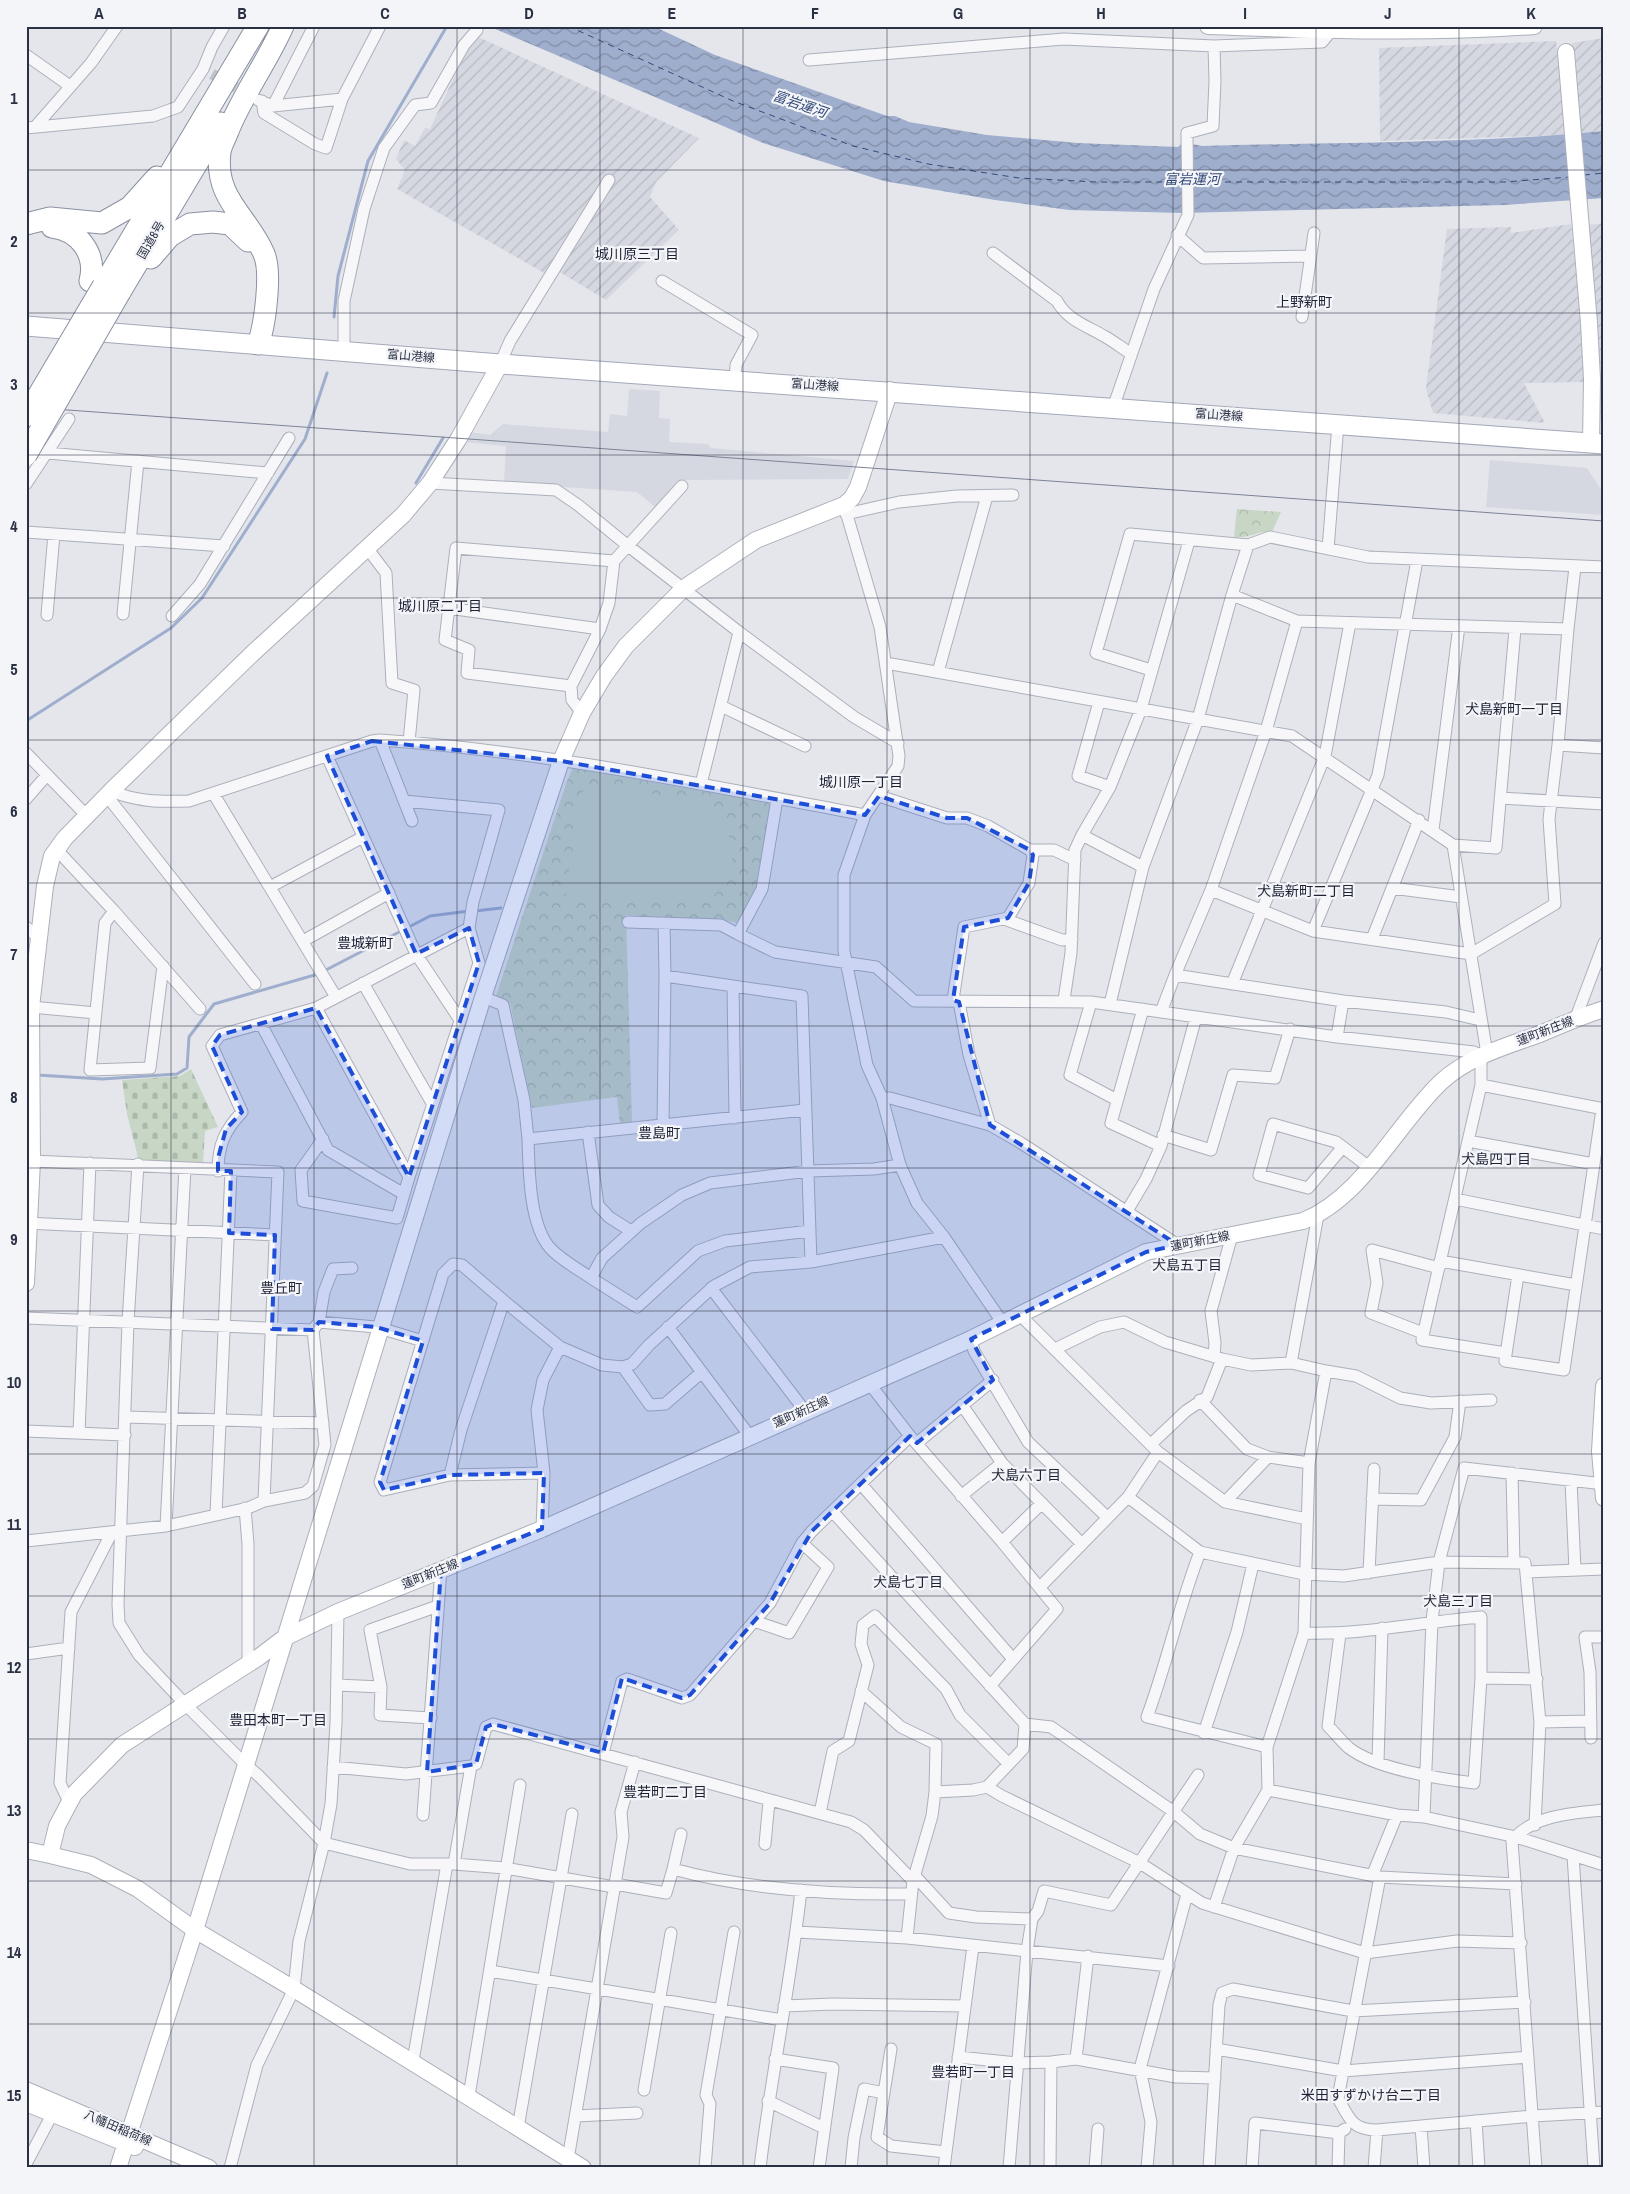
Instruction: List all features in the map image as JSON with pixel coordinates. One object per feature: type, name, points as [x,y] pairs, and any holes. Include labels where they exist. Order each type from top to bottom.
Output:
[{"type":"highway","name":"国道8号","points":[[110,289],[213,102],[258,26]]},
{"type":"highway","name":"国道8号","points":[[110,289],[279,26]]},
{"type":"highway","points":[[258,344],[264,329],[267,289],[265,256],[254,234],[226,196],[220,179],[220,151],[235,116],[284,26]]},
{"type":"highway","points":[[26,224],[50,218],[102,223],[130,207],[155,179],[213,102]]},
{"type":"highway","points":[[26,416],[53,388],[110,289],[153,255],[170,236],[190,224],[213,222],[230,224],[247,240],[255,257],[253,325],[258,344]]},
{"type":"highway","points":[[26,234],[29,231],[53,226],[73,232],[88,252],[93,270],[110,289]]},
{"type":"highway","points":[[36,454],[53,388],[110,289]]},
{"type":"main road","name":"富山港線","points":[[26,326],[500,364],[890,390],[1597,443]]},
{"type":"street","points":[[31,127],[70,86],[116,26]]},
{"type":"street","points":[[31,127],[153,116],[178,107],[207,71],[212,47],[224,26]]},
{"type":"street","points":[[314,26],[264,102],[264,113],[315,144],[326,148],[342,100],[380,26]]},
{"type":"street","points":[[1208,26],[1332,30],[1432,30],[1534,26]]},
{"type":"street","points":[[344,351],[344,301],[347,285],[364,209],[384,148],[415,105],[431,103],[464,45],[477,30]]},
{"type":"street","points":[[809,60],[1064,39],[1214,46],[1322,42],[1332,30]]},
{"type":"street","points":[[1113,408],[1130,353],[1154,289],[1177,235],[1188,215],[1187,133],[1213,126],[1214,46]]},
{"type":"street","points":[[1566,52],[1597,443]]},
{"type":"street","points":[[26,55],[70,86]]},
{"type":"street","points":[[264,102],[342,100]]},
{"type":"street","points":[[26,1283],[30,1154],[32,933],[52,856],[109,793],[254,652],[403,515],[430,483],[459,438],[500,364],[510,341],[609,180]]},
{"type":"street","points":[[1302,317],[1314,233]]},
{"type":"street","points":[[1177,235],[1202,258],[1311,256]]},
{"type":"street","points":[[993,253],[1057,302],[1062,311],[1087,329],[1102,335],[1130,353]]},
{"type":"street","points":[[662,281],[752,335],[736,365],[735,380]]},
{"type":"street","points":[[890,390],[858,486],[845,510],[880,627],[898,743],[898,766],[880,796],[865,815],[844,875],[844,951],[867,1065],[882,1098],[900,1165],[917,1203],[944,1237],[1002,1322]]},
{"type":"street","points":[[26,484],[36,454],[69,418]]},
{"type":"street","points":[[1328,549],[1338,424]]},
{"type":"street","points":[[172,616],[200,584],[289,438]]},
{"type":"street","points":[[26,451],[36,454],[268,473]]},
{"type":"street","points":[[123,614],[138,461]]},
{"type":"street","points":[[430,483],[556,490],[578,504],[627,545],[739,632],[854,717],[898,743]]},
{"type":"street","points":[[582,714],[572,700],[571,686],[600,629],[609,603],[614,561],[682,486]]},
{"type":"street","points":[[118,2168],[195,1930],[483,997],[561,762],[582,714],[604,676],[626,646],[684,588],[756,540],[845,510],[899,502],[1013,495]]},
{"type":"street","points":[[938,672],[987,496]]},
{"type":"street","points":[[26,532],[224,546]]},
{"type":"street","points":[[47,615],[54,534]]},
{"type":"street","points":[[1151,670],[1096,653],[1130,534],[1248,545],[1270,537],[1368,557],[1604,567]]},
{"type":"street","points":[[1064,1000],[1072,939],[1075,850],[1082,834],[1110,787],[1141,709],[1189,541]]},
{"type":"street","points":[[1110,1004],[1143,867],[1198,719],[1232,595],[1248,545]]},
{"type":"street","points":[[366,548],[386,573],[392,683],[414,690],[409,742]]},
{"type":"street","points":[[571,686],[467,673],[469,650],[445,640],[456,548],[614,561]]},
{"type":"street","points":[[1313,931],[1378,776],[1417,560]]},
{"type":"street","points":[[1211,890],[1313,931],[1471,954],[1555,904],[1549,818],[1575,567]]},
{"type":"street","points":[[1232,595],[1297,621],[1514,629],[1568,629]]},
{"type":"street","points":[[448,608],[600,629]]},
{"type":"street","points":[[1161,1012],[1211,890],[1266,731],[1297,621]]},
{"type":"street","points":[[1232,984],[1325,756],[1350,623]]},
{"type":"street","points":[[1433,830],[1459,626]]},
{"type":"street","points":[[886,663],[1292,736],[1325,756],[1454,845],[1496,848],[1514,629]]},
{"type":"street","points":[[701,784],[739,632]]},
{"type":"street","points":[[1099,702],[1078,776],[1110,787]]},
{"type":"street","points":[[721,706],[805,746]]},
{"type":"street","points":[[109,793],[133,799],[167,802],[189,801],[380,740],[409,742],[561,762],[701,784],[865,815]]},
{"type":"street","points":[[380,740],[412,821]]},
{"type":"street","points":[[1558,745],[1604,748]]},
{"type":"street","points":[[26,753],[88,816]]},
{"type":"street","points":[[327,756],[416,954],[460,1020]]},
{"type":"street","points":[[26,799],[47,775]]},
{"type":"street","points":[[109,793],[255,984]]},
{"type":"street","points":[[213,793],[336,997]]},
{"type":"street","points":[[880,796],[947,818],[968,818],[988,826],[1030,850],[1034,855],[1029,883],[1008,918],[964,927],[956,1001],[969,1055],[990,1125]]},
{"type":"street","points":[[1500,798],[1604,804]]},
{"type":"street","points":[[738,934],[762,888],[777,799]]},
{"type":"street","points":[[322,1139],[301,1170],[303,1201],[397,1218],[432,1103],[479,964],[469,928],[473,902],[499,810],[404,802]]},
{"type":"street","points":[[1372,940],[1419,820]]},
{"type":"street","points":[[1082,834],[1143,867]]},
{"type":"street","points":[[270,887],[363,837]]},
{"type":"street","points":[[1454,845],[1484,1055],[1481,1085],[1422,1340],[1506,1353]]},
{"type":"street","points":[[56,850],[114,911],[200,1009]]},
{"type":"street","points":[[1030,850],[1054,850],[1074,860]]},
{"type":"street","points":[[1392,888],[1461,897]]},
{"type":"street","points":[[303,941],[388,893]]},
{"type":"street","points":[[114,911],[105,923],[90,1070],[150,1068],[163,966]]},
{"type":"street","points":[[1004,919],[1062,940],[1072,939]]},
{"type":"street","points":[[628,922],[721,925],[775,952],[876,966],[914,1001],[1064,1000],[1091,1002],[1337,1037],[1474,1052],[1484,1055]]},
{"type":"street","points":[[663,1126],[664,923]]},
{"type":"street","points":[[218,1171],[218,1158],[226,1129],[242,1112],[212,1046],[220,1035],[316,1008],[416,954],[469,928]]},
{"type":"street","points":[[1575,1020],[1604,943]]},
{"type":"street","points":[[1175,975],[1344,1001],[1446,1012],[1480,1020]]},
{"type":"street","points":[[665,976],[802,996],[805,1110],[809,1172],[810,1262]]},
{"type":"street","points":[[363,982],[432,1103]]},
{"type":"street","points":[[734,986],[735,1118]]},
{"type":"street","points":[[483,997],[503,1005],[524,1100],[536,1223],[550,1248],[591,1278],[637,1307],[698,1250],[725,1242],[810,1231]]},
{"type":"street","points":[[30,998],[96,1013]]},
{"type":"street","points":[[1337,1037],[1344,1001]]},
{"type":"street","points":[[1091,1002],[1070,1075],[1117,1100]]},
{"type":"street","points":[[316,1008],[409,1177]]},
{"type":"street","points":[[1143,1009],[1111,1123],[1162,1140],[1211,1150],[1233,1075],[1275,1078],[1290,1029]]},
{"type":"street","name":"蓮町新庄線","points":[[50,1855],[57,1826],[69,1802],[122,1745],[184,1703],[248,1664],[284,1638],[338,1612],[542,1528],[971,1339],[1146,1252],[1303,1221],[1318,1215],[1336,1203],[1369,1167],[1417,1107],[1443,1081],[1484,1055],[1604,1009]]},
{"type":"street","points":[[1127,1211],[1146,1179],[1162,1140],[1196,1017]]},
{"type":"street","points":[[261,1024],[328,1150],[404,1194]]},
{"type":"street","points":[[1481,1085],[1603,1109],[1564,1370],[1504,1361],[1518,1275]]},
{"type":"street","points":[[882,1098],[890,1098],[990,1125],[1021,1143],[1178,1245]]},
{"type":"street","points":[[528,1139],[805,1110]]},
{"type":"street","points":[[1343,1147],[1308,1188],[1259,1175],[1273,1124],[1336,1142],[1343,1147],[1369,1167]]},
{"type":"street","points":[[588,1132],[598,1205],[609,1217],[631,1231]]},
{"type":"street","points":[[1468,1141],[1594,1164]]},
{"type":"street","points":[[30,1154],[90,1163],[138,1164],[218,1171],[278,1172],[264,1501]]},
{"type":"street","points":[[79,1433],[90,1163]]},
{"type":"street","points":[[138,1164],[128,1322],[125,1435],[116,1532],[119,1623],[140,1655],[184,1703],[324,1843],[410,1864],[451,1864],[505,1868],[666,1893],[681,1834]]},
{"type":"street","points":[[591,1278],[602,1258],[631,1231],[682,1195],[710,1183],[809,1172],[874,1169],[900,1165]]},
{"type":"street","points":[[166,1526],[185,1168]]},
{"type":"street","points":[[216,1514],[231,1171]]},
{"type":"street","points":[[1455,1199],[1604,1229]]},
{"type":"street","points":[[1291,1363],[1318,1215]]},
{"type":"street","points":[[27,1223],[275,1235]]},
{"type":"street","points":[[1040,1587],[1128,1497],[1155,1448],[1200,1400],[1207,1397],[1218,1358],[1211,1311],[1232,1235]]},
{"type":"street","points":[[544,1473],[450,1475],[384,1490],[380,1482],[443,1274],[453,1264],[462,1265],[560,1347],[602,1365],[623,1367],[632,1364],[711,1288],[750,1267],[810,1262],[944,1237]]},
{"type":"street","points":[[1424,1333],[1371,1313],[1377,1283],[1372,1250],[1439,1264],[1576,1285]]},
{"type":"street","points":[[26,1541],[166,1526],[244,1508],[264,1501],[305,1493],[313,1486],[325,1446],[316,1326],[324,1292],[333,1270],[352,1268]]},
{"type":"street","points":[[711,1288],[805,1411]]},
{"type":"street","points":[[450,1475],[461,1430],[504,1301]]},
{"type":"street","points":[[1019,1314],[1155,1448],[1224,1502],[1307,1519]]},
{"type":"street","points":[[26,1318],[176,1323],[272,1329],[316,1326],[381,1329],[423,1341]]},
{"type":"street","points":[[1055,1349],[1100,1327],[1124,1322],[1165,1342],[1218,1358],[1252,1365],[1291,1363],[1356,1376],[1400,1398],[1431,1403],[1491,1400]]},
{"type":"street","points":[[668,1328],[750,1435]]},
{"type":"street","points":[[971,1339],[974,1351],[993,1380],[1028,1442],[1107,1517]]},
{"type":"street","points":[[542,1528],[544,1473],[537,1410],[543,1380],[560,1347]]},
{"type":"street","points":[[623,1367],[650,1405],[665,1404],[702,1372]]},
{"type":"street","points":[[1214,1907],[1234,1848],[1268,1790],[1267,1747],[1304,1633],[1304,1574],[1309,1463],[1326,1371]]},
{"type":"street","points":[[603,1753],[622,1681],[627,1679],[682,1698],[690,1695],[770,1602],[802,1543],[861,1484],[914,1440],[993,1380]]},
{"type":"street","points":[[869,1383],[914,1440],[1040,1587],[1057,1610],[990,1686]]},
{"type":"street","points":[[1424,1817],[1432,1621],[1439,1562],[1464,1468],[1572,1480],[1603,1488],[1600,1451],[1604,1386]]},
{"type":"street","points":[[1200,1400],[1247,1449],[1268,1457],[1309,1463]]},
{"type":"street","points":[[1372,1499],[1421,1500],[1455,1437],[1460,1401]]},
{"type":"street","points":[[962,1405],[1002,1463],[1082,1544]]},
{"type":"street","points":[[126,1417],[323,1423]]},
{"type":"street","points":[[26,1431],[125,1435]]},
{"type":"street","points":[[1224,1502],[1268,1457]]},
{"type":"street","points":[[961,1496],[1002,1463]]},
{"type":"street","points":[[1368,1572],[1374,1469]]},
{"type":"street","points":[[1512,1473],[1514,1562]]},
{"type":"street","points":[[1572,1480],[1576,1570]]},
{"type":"street","points":[[861,1484],[1013,1660]]},
{"type":"street","points":[[1128,1497],[1200,1552],[1304,1574],[1344,1576],[1439,1562],[1525,1562],[1540,1722],[1535,1824]]},
{"type":"street","points":[[1002,1542],[1042,1503]]},
{"type":"street","points":[[244,1508],[248,1544],[248,1664]]},
{"type":"street","points":[[833,1512],[1025,1724],[1051,1727],[1174,1812],[1200,1834],[1234,1848],[1376,1876],[1516,1884]]},
{"type":"street","points":[[69,1802],[60,1784],[71,1612],[116,1532]]},
{"type":"street","points":[[754,1621],[788,1633],[828,1567],[802,1543]]},
{"type":"street","points":[[1200,1552],[1191,1576],[1161,1679],[1147,1717],[1204,1733],[1267,1747]]},
{"type":"street","points":[[1204,1733],[1238,1632],[1253,1564]]},
{"type":"street","points":[[423,1815],[441,1569]]},
{"type":"street","points":[[1526,1572],[1604,1569]]},
{"type":"street","points":[[431,1718],[380,1715],[381,1687],[370,1630],[438,1606]]},
{"type":"street","points":[[230,2168],[257,2065],[294,1988],[299,1941],[324,1843],[331,1804],[337,1685],[338,1612]]},
{"type":"street","points":[[820,1813],[833,1751],[849,1741],[868,1664],[861,1644],[863,1626],[874,1616],[946,1689],[960,1715],[1008,1764]]},
{"type":"street","points":[[1304,1633],[1340,1634],[1432,1621],[1481,1617],[1481,1678],[1474,1783],[1427,1777],[1364,1757],[1349,1748],[1328,1726],[1340,1634]]},
{"type":"street","points":[[1378,1762],[1382,1628]]},
{"type":"street","points":[[1591,1738],[1590,1672],[1585,1637],[1604,1637]]},
{"type":"street","points":[[26,1654],[69,1648]]},
{"type":"street","points":[[1481,1678],[1537,1679]]},
{"type":"street","points":[[337,1685],[381,1687]]},
{"type":"street","points":[[862,1692],[901,1727],[936,1744],[935,1792],[932,1816],[914,1878],[907,1938]]},
{"type":"street","points":[[1540,1722],[1591,1721]]},
{"type":"street","points":[[333,1768],[406,1774],[471,1766],[476,1764],[486,1727],[493,1724],[851,1822],[864,1830],[949,1913],[976,1917],[1032,1918]]},
{"type":"street","points":[[935,1792],[973,1790],[987,1787],[1023,1749],[1025,1724]]},
{"type":"street","points":[[568,2158],[623,1837],[621,1812],[635,1762]]},
{"type":"street","points":[[412,2061],[471,1766]]},
{"type":"street","points":[[1009,2168],[1027,1951],[1032,1918],[1038,1911],[1044,1891],[1111,1905],[1198,1775]]},
{"type":"street","points":[[469,2096],[520,1785]]},
{"type":"street","points":[[987,1787],[1140,1863],[1187,1894],[1214,1907],[1365,1953],[1457,1941],[1521,1943]]},
{"type":"street","points":[[1268,1790],[1397,1815],[1424,1817],[1516,1837],[1604,1865]]},
{"type":"street","points":[[765,1844],[769,1801]]},
{"type":"street","points":[[1536,2168],[1521,1943],[1512,1842],[1520,1831],[1559,1815],[1604,1810]]},
{"type":"street","points":[[518,2128],[572,1814]]},
{"type":"street","points":[[1397,1815],[1376,1876],[1365,1953],[1338,2098],[1352,2123],[1362,2130],[1377,2130],[1533,2116],[1604,2112]]},
{"type":"street","points":[[26,1850],[91,1866],[138,1889],[195,1930],[294,1988],[583,2168]]},
{"type":"street","points":[[1573,1856],[1594,2168]]},
{"type":"street","points":[[673,1868],[709,1879],[801,1890],[912,1894]]},
{"type":"street","points":[[760,2168],[768,2101],[797,1932],[801,1890]]},
{"type":"street","points":[[1147,2168],[1151,2122],[1140,2069],[1187,1894]]},
{"type":"street","points":[[705,2168],[710,2104],[706,2096],[734,1932]]},
{"type":"street","points":[[797,1932],[907,1938],[1169,1966]]},
{"type":"street","points":[[644,2090],[671,1933]]},
{"type":"street","points":[[944,2168],[973,1946]]},
{"type":"street","points":[[1076,2059],[1088,1956]]},
{"type":"street","points":[[490,1971],[782,2020]]},
{"type":"street","points":[[1210,2168],[1216,2049],[1222,1993],[1232,1989],[1353,2011],[1525,2002]]},
{"type":"street","points":[[784,2006],[833,2004],[965,2006]]},
{"type":"street","points":[[891,2049],[877,2137],[891,2146],[946,2152]]},
{"type":"street","points":[[1216,2049],[1343,2071],[1528,2057]]},
{"type":"street","points":[[958,2057],[1017,2063],[1076,2059],[1176,2077],[1215,2078]]},
{"type":"street","points":[[775,2059],[833,2068],[819,2168]]},
{"type":"street","points":[[1050,2168],[1051,2062]]},
{"type":"street","points":[[851,2168],[854,2138],[864,2089],[884,2093]]},
{"type":"street","name":"八幡田稲荷線","points":[[26,2090],[55,2108],[209,2168]]},
{"type":"street","points":[[768,2101],[824,2128]]},
{"type":"street","name":"八幡田稲荷線","points":[[26,2103],[55,2108]]},
{"type":"street","points":[[26,2164],[55,2108]]},
{"type":"street","points":[[576,2116],[638,2113]]},
{"type":"street","points":[[1476,2121],[1479,2168]]},
{"type":"street","points":[[1252,2168],[1255,2123],[1339,2133],[1352,2123]]},
{"type":"street","points":[[1421,2126],[1424,2168]]},
{"type":"street","points":[[1095,2168],[1098,2129]]},
{"type":"street","points":[[1374,2168],[1377,2130]]},
{"type":"street","points":[[1338,2168],[1339,2133]]},
{"type":"street","name":"八幡田稲荷線","points":[[128,2138],[183,2168]]},
{"type":"highlighted area","points":[[372,741],[561,761],[865,815],[879,796],[947,818],[967,818],[1030,850],[1033,855],[1029,883],[1008,918],[964,927],[953,1000],[959,1002],[990,1125],[1178,1245],[1146,1252],[971,1339],[993,1380],[917,1443],[910,1436],[812,1531],[770,1603],[690,1695],[682,1698],[622,1678],[603,1753],[493,1724],[486,1727],[476,1764],[427,1772],[441,1569],[542,1529],[544,1473],[450,1475],[384,1490],[380,1482],[423,1341],[376,1327],[319,1322],[313,1330],[272,1329],[275,1235],[229,1233],[231,1171],[218,1171],[218,1158],[226,1129],[242,1112],[212,1046],[220,1035],[316,1008],[409,1177],[479,963],[469,928],[416,954],[327,756]]},
{"type":"shaded area","points":[[476,36],[699,138],[656,182],[650,197],[679,230],[606,300],[558,271],[614,182],[606,177],[544,273],[397,189],[405,170],[396,159],[404,140],[415,146],[425,128],[430,129],[466,51]]},
{"type":"shaded area","points":[[1604,38],[1604,131],[1581,133],[1572,43]]},
{"type":"shaded area","points":[[1556,41],[1567,135],[1380,141],[1379,48]]},
{"type":"shaded area","points":[[1604,223],[1604,425],[1601,424],[1588,225]]},
{"type":"shaded area","points":[[1571,224],[1585,382],[1524,383],[1545,423],[1433,413],[1426,388],[1447,229],[1511,227],[1511,233]]},
{"type":"shaded area","points":[[629,389],[660,391],[659,418],[670,419],[669,442],[708,444],[711,448],[854,461],[848,479],[683,480],[655,507],[637,492],[504,483],[506,446],[464,442],[469,432],[490,435],[503,424],[608,432],[610,414],[627,416]]},
{"type":"shaded area","points":[[1490,460],[1587,468],[1604,494],[1604,515],[1486,507]]},
{"type":"green space","points":[[1237,509],[1281,512],[1272,532],[1234,537]]},
{"type":"green space","points":[[573,768],[769,803],[771,807],[758,884],[738,923],[723,920],[626,915],[632,1122],[620,1123],[617,1097],[532,1108],[510,1003],[496,996],[567,781]]},
{"type":"green space","points":[[600,785],[699,802],[717,817],[730,838],[733,851],[730,874],[722,888],[711,898],[700,901],[645,897],[572,903],[566,897],[573,847],[573,818],[576,801],[589,788]]},
{"type":"green space","points":[[191,1069],[218,1127],[205,1131],[203,1163],[139,1161],[127,1114],[122,1080],[180,1076]]},
{"type":"water","name":"富岩運河","points":[[488,26],[653,26],[715,55],[887,116],[895,116],[909,122],[987,135],[1078,143],[1178,147],[1183,142],[1202,146],[1403,142],[1504,138],[1604,131],[1604,198],[1504,205],[1182,213],[1069,210],[995,200],[884,181],[763,143]]},
{"type":"waterway","points":[[334,317],[338,276],[368,161],[447,26]]},
{"type":"waterway","points":[[26,721],[171,628],[202,598],[305,439],[327,373]]},
{"type":"waterway","points":[[416,483],[443,438]]},
{"type":"waterway","points":[[475,911],[501,908]]},
{"type":"waterway","points":[[324,971],[430,916],[469,911]]},
{"type":"waterway","points":[[37,1075],[102,1079],[177,1074],[187,1068],[189,1037],[214,1004],[318,974]]},
{"type":"ferry route","points":[[568,26],[733,101],[853,146],[928,164],[1019,178],[1096,182],[1183,182]]},
{"type":"ferry route","points":[[1584,175],[1604,173]]},
{"type":"ferry route","points":[[1192,182],[1505,182],[1570,177]]},
{"type":"tunnel","points":[[212,74],[249,95]]},
{"type":"tram line","points":[[26,407],[1604,521]]},
{"type":"district","name":"城川原三丁目","points":[[637,254]]},
{"type":"district","name":"上野新町","points":[[1304,302]]},
{"type":"district","name":"城川原二丁目","points":[[440,606]]},
{"type":"district","name":"犬島新町一丁目","points":[[1514,709]]},
{"type":"district","name":"城川原一丁目","points":[[861,782]]},
{"type":"district","name":"犬島新町二丁目","points":[[1306,891]]},
{"type":"district","name":"豊城新町","points":[[365,943]]},
{"type":"district","name":"豊島町","points":[[659,1133]]},
{"type":"district","name":"犬島四丁目","points":[[1496,1159]]},
{"type":"district","name":"犬島五丁目","points":[[1187,1265]]},
{"type":"district","name":"豊丘町","points":[[281,1288]]},
{"type":"district","name":"犬島六丁目","points":[[1026,1475]]},
{"type":"district","name":"犬島七丁目","points":[[908,1582]]},
{"type":"district","name":"犬島三丁目","points":[[1458,1601]]},
{"type":"district","name":"豊田本町一丁目","points":[[278,1720]]},
{"type":"district","name":"豊若町二丁目","points":[[665,1792]]},
{"type":"district","name":"豊若町一丁目","points":[[973,2072]]},
{"type":"district","name":"米田すずかけ台二丁目","points":[[1371,2095]]}]
